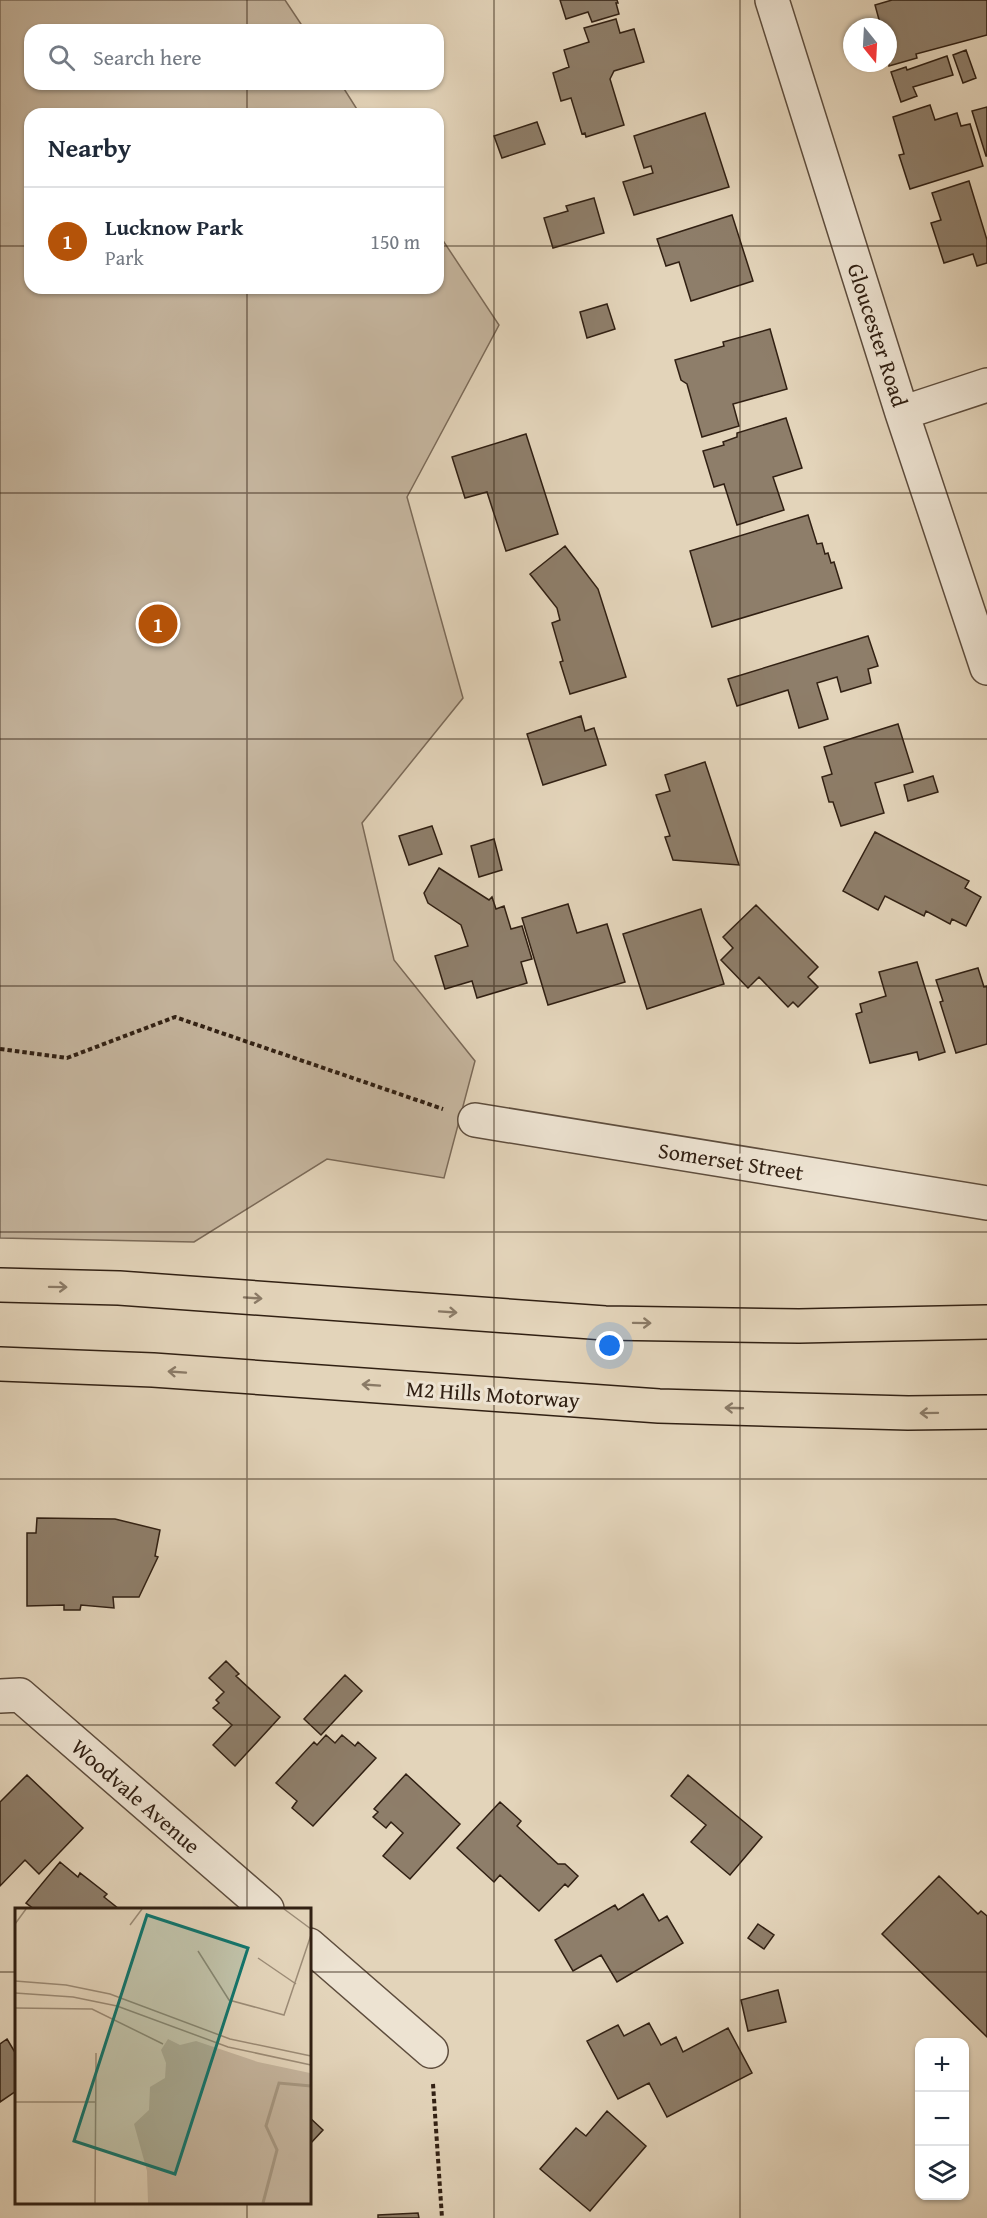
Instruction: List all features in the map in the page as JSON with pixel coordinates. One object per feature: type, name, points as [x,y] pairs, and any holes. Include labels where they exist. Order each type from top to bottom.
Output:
[{"type":"highway","points":[[0,1285],[119,1288],[605,1323],[799,1326],[987,1322]]},
{"type":"highway","name":"M2 Hills Motorway","points":[[0,1364],[153,1370],[659,1406],[908,1413],[987,1412]]},
{"type":"street","name":"Gloucester Road","points":[[772,0],[902,413],[987,668]]},
{"type":"street","points":[[902,413],[987,386]]},
{"type":"street","name":"Somerset Street","points":[[475,1120],[987,1203]]},
{"type":"street","name":"Woodvale Avenue","points":[[0,1696],[20,1695],[266,1908]]},
{"type":"street","points":[[310,1946],[431,2051]]},
{"type":"path","points":[[0,1050],[67,1058],[175,1017],[475,1120]]},
{"type":"path","points":[[431,2051],[442,2218]]},
{"type":"shaded area","points":[[0,0],[285,0],[301,24],[24,24],[24,90],[345,90],[356,108],[24,108],[24,294],[444,294],[444,242],[499,325],[407,497],[463,698],[362,823],[394,960],[475,1061],[444,1178],[327,1159],[194,1242],[0,1238]]},
{"type":"building","points":[[560,0],[617,0],[619,14],[592,22],[588,12],[566,19]]},
{"type":"building","points":[[892,0],[987,0],[987,35],[916,54],[917,58],[897,64],[897,18],[879,18],[875,5]]},
{"type":"building","points":[[616,19],[620,33],[634,29],[644,62],[614,71],[610,79],[624,125],[586,137],[585,133],[582,134],[571,98],[561,101],[553,73],[569,67],[564,50],[589,42],[584,28]]},
{"type":"building","points":[[966,50],[976,78],[963,83],[953,55]]},
{"type":"building","points":[[947,56],[953,75],[913,87],[917,96],[901,102],[891,72],[897,72],[906,67],[907,70]]},
{"type":"building","points":[[930,105],[935,120],[957,113],[961,126],[970,124],[983,166],[910,189],[899,155],[904,154],[893,117]]},
{"type":"building","points":[[987,107],[987,156],[986,156],[972,111]]},
{"type":"building","points":[[705,113],[729,187],[634,215],[623,182],[653,173],[651,166],[644,168],[634,136]]},
{"type":"building","points":[[537,122],[545,144],[502,158],[494,136]]},
{"type":"building","points":[[969,181],[987,240],[987,263],[977,266],[973,254],[944,263],[931,223],[941,220],[932,193]]},
{"type":"building","points":[[594,198],[604,233],[553,248],[544,218],[568,211],[566,206]]},
{"type":"building","points":[[732,215],[753,281],[691,301],[679,262],[666,266],[657,239]]},
{"type":"building","points":[[607,304],[615,329],[587,338],[580,312]]},
{"type":"building","points":[[770,329],[787,389],[733,404],[739,426],[702,437],[687,384],[681,380],[675,360],[724,346],[723,342]]},
{"type":"building","points":[[786,418],[802,468],[773,477],[784,510],[737,525],[724,484],[714,487],[703,451],[724,445],[723,442],[737,437],[737,433]]},
{"type":"building","points":[[526,434],[558,534],[506,551],[487,492],[465,498],[452,457]]},
{"type":"building","points":[[808,515],[817,544],[822,543],[825,554],[828,553],[831,563],[834,562],[842,588],[712,627],[690,551]]},
{"type":"building","points":[[565,546],[598,589],[626,677],[570,694],[560,662],[563,661],[552,623],[560,620],[557,608],[530,574]]},
{"type":"building","points":[[868,636],[878,666],[868,669],[871,683],[841,692],[837,677],[817,683],[828,719],[799,728],[788,690],[737,706],[728,679]]},
{"type":"building","points":[[581,716],[585,731],[594,728],[606,765],[543,785],[527,734]]},
{"type":"building","points":[[898,724],[913,772],[875,783],[884,813],[841,826],[833,802],[829,802],[822,777],[832,774],[824,747]]},
{"type":"building","points":[[705,762],[739,865],[673,860],[665,837],[670,836],[656,795],[670,791],[665,775]]},
{"type":"building","points":[[933,776],[938,792],[908,801],[904,785]]},
{"type":"building","points":[[432,826],[442,854],[409,865],[399,836]]},
{"type":"building","points":[[875,832],[969,881],[965,888],[981,897],[966,926],[952,919],[950,924],[926,911],[924,916],[885,896],[878,910],[843,891]]},
{"type":"building","points":[[494,839],[502,870],[479,877],[471,846]]},
{"type":"building","points":[[439,868],[489,900],[492,897],[496,909],[504,906],[511,929],[522,926],[532,959],[521,962],[527,983],[477,998],[472,981],[445,989],[435,956],[468,946],[461,925],[428,903],[424,893]]},
{"type":"building","points":[[568,904],[577,933],[607,924],[625,982],[548,1005],[522,918]]},
{"type":"building","points":[[756,905],[818,967],[808,977],[818,987],[798,1007],[793,1002],[788,1007],[759,977],[748,988],[721,960],[733,948],[723,937]]},
{"type":"building","points":[[701,909],[724,984],[647,1009],[623,934]]},
{"type":"building","points":[[917,962],[945,1052],[919,1060],[917,1052],[870,1063],[856,1014],[862,1012],[860,1004],[886,996],[879,972]]},
{"type":"building","points":[[978,968],[984,987],[987,986],[987,1044],[956,1053],[940,1002],[943,1001],[936,980]]},
{"type":"building","points":[[37,1518],[115,1519],[160,1530],[155,1556],[158,1557],[139,1597],[113,1597],[114,1608],[81,1605],[80,1610],[64,1610],[64,1605],[27,1606],[27,1533],[36,1533]]},
{"type":"building","points":[[226,1661],[239,1674],[236,1676],[280,1717],[235,1766],[213,1745],[232,1725],[213,1708],[219,1703],[216,1700],[224,1692],[209,1678]]},
{"type":"building","points":[[345,1675],[362,1691],[321,1735],[304,1719]]},
{"type":"building","points":[[326,1735],[335,1743],[342,1735],[355,1746],[358,1742],[376,1758],[313,1826],[292,1808],[297,1801],[276,1783],[314,1742],[317,1745]]},
{"type":"building","points":[[406,1774],[460,1824],[410,1879],[383,1856],[403,1833],[391,1822],[386,1828],[373,1817],[378,1812],[374,1809]]},
{"type":"building","points":[[27,1775],[83,1828],[39,1874],[25,1860],[0,1886],[0,1802]]},
{"type":"building","points":[[688,1775],[762,1837],[730,1875],[691,1842],[706,1825],[671,1796]]},
{"type":"building","points":[[500,1802],[521,1821],[517,1826],[558,1864],[565,1864],[578,1876],[568,1887],[565,1884],[539,1911],[500,1875],[494,1882],[457,1848]]},
{"type":"building","points":[[60,1862],[78,1877],[80,1873],[107,1894],[104,1897],[118,1908],[33,1908],[26,1903]]},
{"type":"building","points":[[939,1876],[978,1914],[981,1911],[987,1916],[987,2037],[882,1934]]},
{"type":"building","points":[[643,1894],[659,1921],[667,1916],[683,1943],[617,1982],[601,1955],[573,1971],[555,1940],[615,1905],[618,1910]]},
{"type":"building","points":[[758,1924],[774,1935],[764,1949],[748,1938]]},
{"type":"building","points":[[778,1990],[786,2022],[748,2031],[741,2000]]},
{"type":"building","points":[[649,2023],[661,2045],[676,2037],[683,2052],[728,2028],[752,2073],[667,2117],[649,2083],[618,2099],[587,2041],[618,2025],[624,2036]]},
{"type":"building","points":[[7,2039],[15,2052],[15,2092],[0,2102],[0,2044]]},
{"type":"building","points":[[607,2111],[646,2146],[590,2211],[540,2169],[576,2128],[586,2136]]},
{"type":"building","points":[[310,2118],[323,2130],[310,2144]]},
{"type":"building","points":[[418,2213],[419,2218],[378,2218],[378,2215]]},
{"type":"place","name":"Lucknow Park","points":[[158,624]]}]
